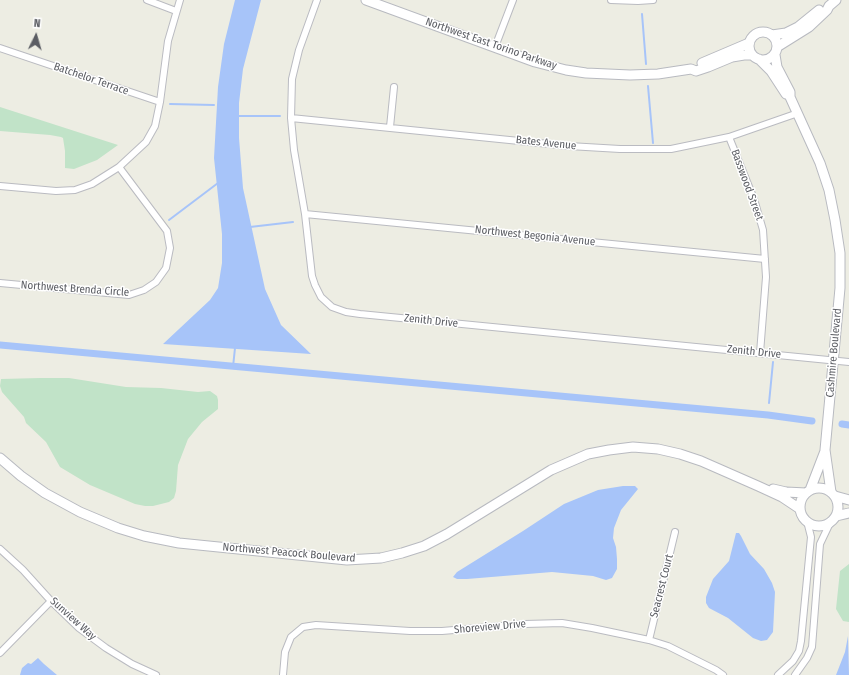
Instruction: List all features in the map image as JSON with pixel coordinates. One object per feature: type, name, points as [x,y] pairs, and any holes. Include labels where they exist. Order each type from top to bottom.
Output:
[{"type":"street","points":[[147,0],[176,11]]},
{"type":"street","points":[[0,186],[56,191],[75,190],[92,184],[119,167],[146,142],[154,126],[160,102],[168,41],[180,0]]},
{"type":"street","name":"Zenith Drive","points":[[317,0],[297,57],[292,78],[291,118],[294,150],[305,214],[308,250],[315,285],[321,297],[332,306],[339,310],[360,314],[849,362]]},
{"type":"street","name":"Northwest East Torino Parkway","points":[[366,0],[535,62],[566,70],[586,73],[630,75],[658,74],[708,68],[732,57],[755,57]]},
{"type":"street","points":[[495,47],[513,0]]},
{"type":"street","points":[[611,0],[653,0]]},
{"type":"street","points":[[833,3],[809,27],[776,51],[768,60],[755,57],[750,52],[749,43],[752,37],[759,32],[772,35],[786,33],[798,27],[824,6],[833,3]]},
{"type":"street","points":[[772,35],[775,38],[776,51]]},
{"type":"street","name":"Northwest East Torino Parkway","points":[[691,70],[695,66],[749,43]]},
{"type":"street","name":"Batchelor Terrace","points":[[0,48],[160,102]]},
{"type":"street","name":"Cashmire Boulevard","points":[[776,51],[777,68],[790,92],[790,97],[820,163],[829,190],[840,253],[840,288],[825,450],[833,494]]},
{"type":"street","name":"Cashmire Boulevard","points":[[755,57],[771,71],[786,94],[790,97]]},
{"type":"street","points":[[390,127],[394,88]]},
{"type":"street","name":"Bates Avenue","points":[[291,118],[620,150],[671,149],[729,137],[798,113]]},
{"type":"street","name":"Basswood Street","points":[[729,137],[754,199],[763,230],[766,294],[760,353]]},
{"type":"street","name":"Northwest Brenda Circle","points":[[0,283],[129,295],[144,290],[156,282],[166,268],[170,248],[167,231],[119,167]]},
{"type":"street","name":"Northwest Begonia Avenue","points":[[305,214],[765,259]]},
{"type":"street","name":"Northwest Peacock Boulevard","points":[[0,458],[21,476],[45,493],[80,512],[118,528],[144,536],[179,543],[347,560],[381,558],[424,546],[447,534],[551,470],[588,454],[633,447],[658,448],[701,461],[782,497],[800,509]]},
{"type":"street","name":"Cashmire Boulevard","points":[[808,492],[825,450]]},
{"type":"street","name":"Northwest Peacock Boulevard","points":[[758,486],[786,492],[808,492]]},
{"type":"street","points":[[778,675],[793,661],[801,641],[811,537],[807,522],[800,509],[801,502],[808,492],[821,488],[849,500]]},
{"type":"street","points":[[795,675],[808,658],[812,647],[820,544],[838,512],[838,502],[833,494]]},
{"type":"street","points":[[807,522],[819,526],[849,513]]},
{"type":"street","name":"Seacrest Court","points":[[648,640],[675,532]]},
{"type":"street","name":"Sunview Way","points":[[0,549],[23,570],[51,601],[79,628],[106,648],[132,664],[156,675]]},
{"type":"street","points":[[806,590],[817,590]]},
{"type":"street","points":[[0,652],[51,601]]},
{"type":"street","name":"Shoreview Drive","points":[[283,675],[285,652],[291,636],[303,627],[316,624],[410,631],[442,631],[525,624],[562,623],[648,640],[668,646],[723,675]]},
{"type":"green space","points":[[0,107],[118,145],[97,160],[74,169],[65,168],[63,138],[50,135],[0,131]]},
{"type":"green space","points":[[69,378],[126,387],[161,388],[198,392],[210,391],[217,396],[218,409],[202,422],[188,439],[178,465],[174,498],[169,502],[153,506],[145,506],[135,504],[90,485],[60,467],[46,442],[26,423],[24,417],[2,392],[0,386],[1,379]]},
{"type":"green space","points":[[849,564],[849,622],[843,621],[836,609],[840,571]]},
{"type":"water","points":[[235,0],[261,0],[243,69],[239,103],[239,138],[243,188],[265,289],[281,325],[311,354],[163,344],[210,300],[218,288],[222,263],[222,234],[214,158],[218,87],[224,44]]},
{"type":"water","points":[[623,486],[635,486],[638,489],[621,510],[614,528],[613,538],[616,547],[617,569],[612,578],[606,580],[593,576],[552,572],[467,579],[457,579],[453,577],[457,572],[564,504],[598,490]]},
{"type":"water","points":[[736,533],[739,533],[750,554],[764,569],[775,592],[773,632],[767,640],[761,641],[753,638],[728,618],[709,608],[706,603],[706,597],[713,579],[729,561]]},
{"type":"water","points":[[848,636],[849,675],[836,675],[845,652]]},
{"type":"water","points":[[38,658],[57,675],[20,675],[22,668],[28,663],[31,664]]},
{"type":"waterway","points":[[642,14],[646,64]]},
{"type":"waterway","points":[[648,86],[653,143]]},
{"type":"waterway","points":[[170,104],[214,105]]},
{"type":"waterway","points":[[237,116],[280,116]]},
{"type":"waterway","points":[[169,220],[218,183]]},
{"type":"waterway","points":[[250,227],[293,222]]},
{"type":"waterway","points":[[0,345],[768,415],[812,421]]},
{"type":"waterway","points":[[233,367],[235,348]]},
{"type":"waterway","points":[[769,403],[773,362]]},
{"type":"waterway","points":[[842,424],[849,425]]}]
